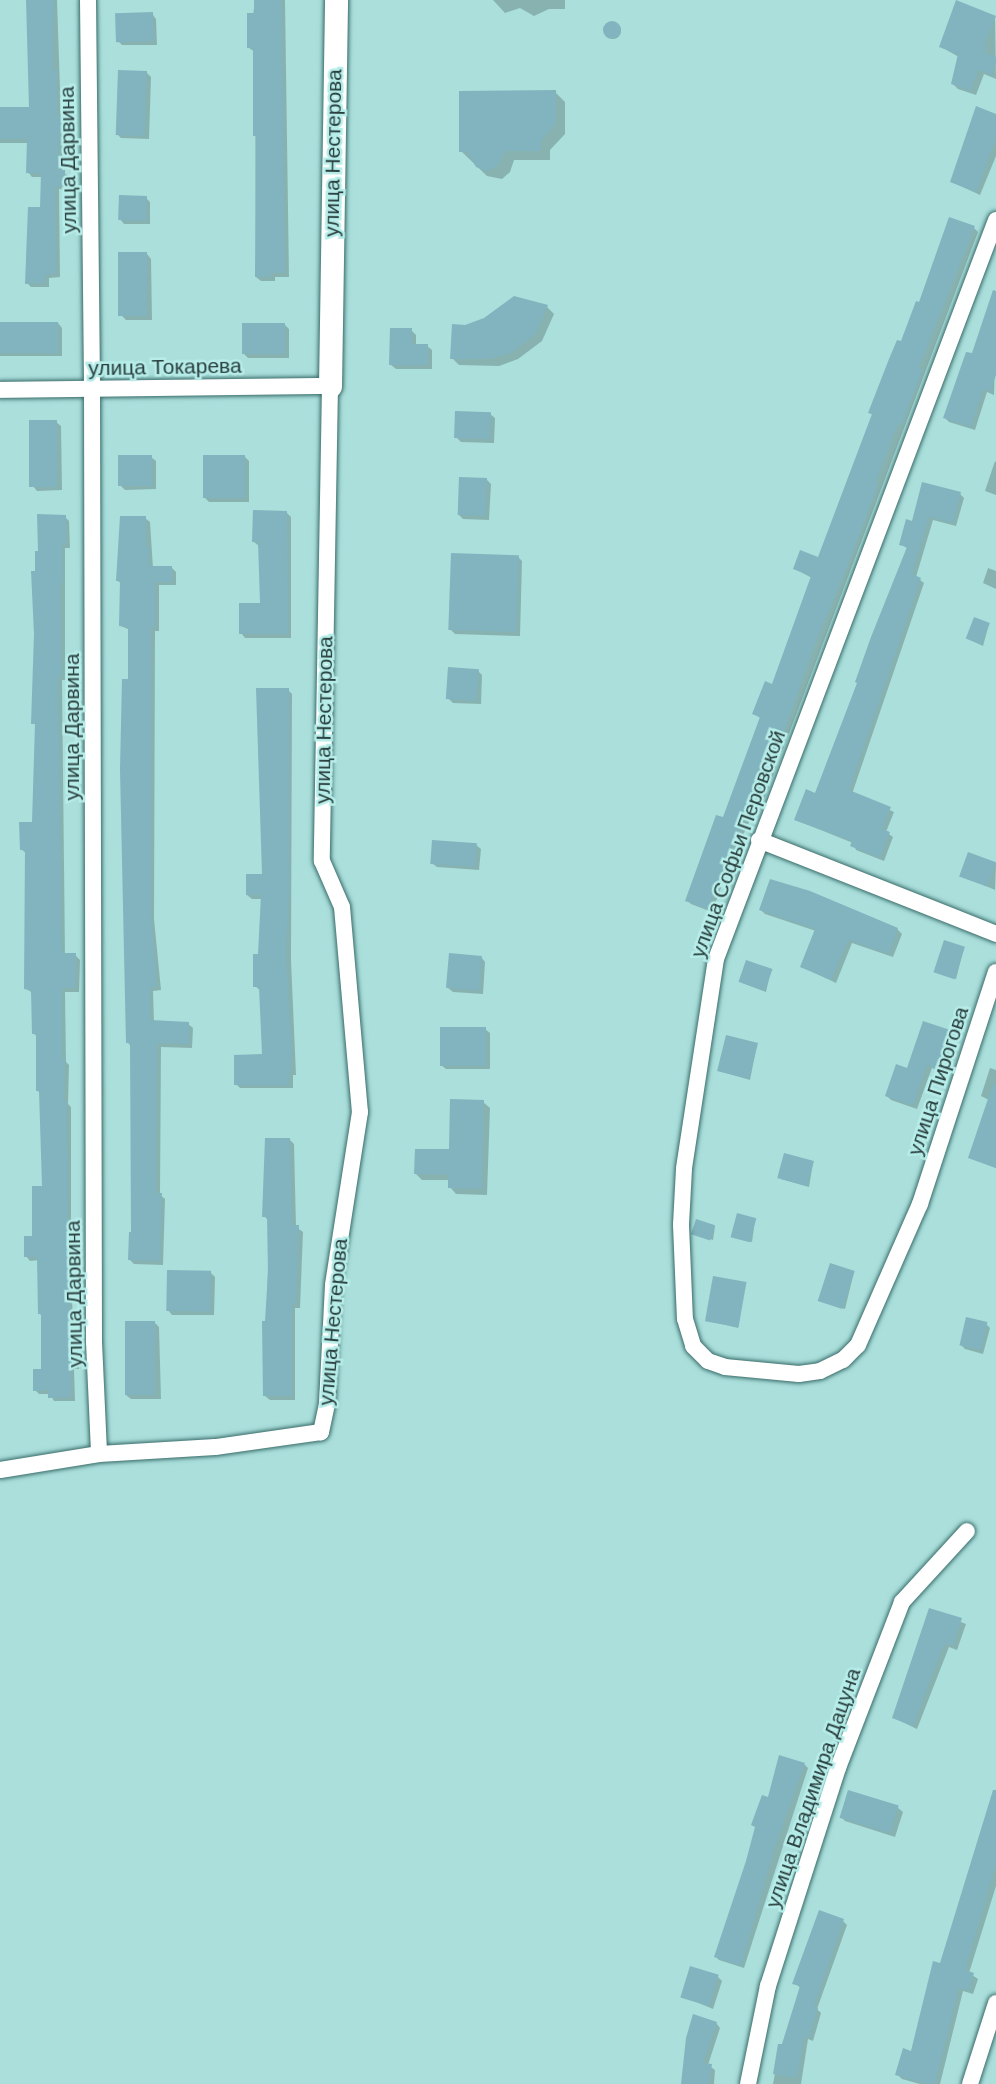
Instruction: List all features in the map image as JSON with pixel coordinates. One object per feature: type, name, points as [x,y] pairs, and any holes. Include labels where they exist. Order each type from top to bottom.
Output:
[{"type":"street","name":"улица Дарвина","points":[[88,0],[92,389],[94,1342],[99,1454]]},
{"type":"street","name":"улица Нестерова","points":[[99,1454],[215,1447],[321,1432],[327,1404],[332,1284],[360,1112],[342,907],[321,861],[336,0]]},
{"type":"street","name":"улица Софьи Перовской","points":[[920,1204],[868,1327],[858,1345],[843,1360],[820,1371],[799,1374],[737,1368],[708,1361],[693,1346],[685,1319],[681,1225],[684,1169],[716,959],[996,220]]},
{"type":"street","name":"улица Токарева","points":[[0,390],[330,386]]},
{"type":"street","points":[[759,840],[996,934]]},
{"type":"street","name":"улица Пирогова","points":[[920,1204],[996,972]]},
{"type":"street","points":[[0,1470],[99,1454]]},
{"type":"street","name":"улица Владимира Дацуна","points":[[748,2084],[768,1986],[838,1768],[902,1602],[967,1531]]},
{"type":"street","points":[[970,2084],[996,2003]]},
{"type":"building","points":[[26,0],[54,0],[53,70],[57,70],[57,117],[66,117],[66,133],[59,133],[58,170],[65,170],[65,186],[55,186],[56,274],[45,274],[45,283],[25,284],[28,207],[40,207],[41,174],[26,173],[27,139],[0,139],[0,107],[29,107]]},
{"type":"building","points":[[254,0],[281,0],[282,12],[285,273],[271,273],[271,277],[255,277],[256,136],[253,136],[253,48],[247,48],[247,13],[254,13]]},
{"type":"building","points":[[956,0],[996,16],[984,46],[987,47],[985,53],[996,57],[992,75],[978,70],[971,91],[951,84],[958,54],[939,47]]},
{"type":"building","points":[[153,12],[154,41],[116,42],[115,13]]},
{"type":"building","points":[[608,21],[616,21],[621,30],[619,37],[608,39],[603,34],[603,26]]},
{"type":"building","points":[[118,70],[147,71],[145,136],[116,135]]},
{"type":"building","points":[[556,90],[556,124],[541,140],[541,151],[505,151],[497,167],[486,171],[476,167],[467,152],[459,152],[459,91]]},
{"type":"building","points":[[976,106],[996,114],[996,139],[976,192],[950,182]]},
{"type":"building","points":[[119,195],[147,196],[146,221],[118,220]]},
{"type":"building","points":[[949,217],[975,226],[919,368],[923,369],[901,426],[898,424],[876,481],[879,482],[812,652],[755,811],[749,809],[728,854],[708,909],[685,901],[716,815],[723,817],[760,717],[752,714],[765,681],[772,684],[811,576],[793,569],[800,550],[818,557],[872,414],[868,413],[897,340],[901,341],[916,301],[919,302]]},
{"type":"building","points":[[118,252],[147,252],[147,316],[118,316]]},
{"type":"building","points":[[993,290],[996,291],[996,375],[990,392],[983,389],[971,427],[943,418],[966,352],[972,353]]},
{"type":"building","points":[[514,296],[548,305],[536,334],[511,353],[491,359],[450,359],[452,324],[465,325],[484,318]]},
{"type":"building","points":[[0,322],[58,322],[58,353],[0,353]]},
{"type":"building","points":[[242,323],[285,323],[285,354],[242,354]]},
{"type":"building","points":[[390,328],[412,328],[412,344],[428,344],[428,365],[389,365]]},
{"type":"building","points":[[455,411],[491,412],[490,439],[454,438]]},
{"type":"building","points":[[29,420],[57,420],[57,487],[29,487]]},
{"type":"building","points":[[118,455],[152,455],[152,486],[118,486]]},
{"type":"building","points":[[203,455],[245,455],[245,498],[203,498]]},
{"type":"building","points":[[459,477],[487,478],[486,516],[458,515]]},
{"type":"building","points":[[922,482],[961,492],[953,523],[929,517],[912,574],[921,578],[849,790],[891,807],[882,829],[890,832],[880,858],[850,846],[852,841],[794,820],[806,789],[815,793],[857,683],[855,682],[871,637],[907,547],[899,545],[906,519],[912,521]]},
{"type":"building","points":[[253,510],[287,511],[288,634],[239,634],[239,603],[260,603],[258,542],[252,542]]},
{"type":"building","points":[[37,514],[66,515],[66,545],[62,545],[63,583],[60,583],[62,676],[58,676],[62,953],[76,953],[75,988],[62,988],[62,1059],[65,1059],[64,1101],[67,1101],[68,1278],[76,1366],[71,1366],[71,1397],[48,1398],[48,1390],[33,1391],[33,1369],[41,1369],[41,1314],[38,1314],[37,1257],[24,1257],[24,1236],[32,1236],[32,1186],[42,1186],[39,1091],[36,1091],[36,1034],[32,1034],[31,990],[24,989],[25,850],[20,850],[19,822],[32,822],[35,724],[31,724],[34,634],[31,571],[35,571],[35,551],[38,551]]},
{"type":"building","points":[[120,516],[146,516],[149,566],[172,566],[172,582],[155,582],[155,627],[151,627],[151,914],[157,987],[150,987],[150,1020],[189,1022],[189,1044],[157,1043],[156,1193],[162,1193],[160,1261],[128,1260],[131,1232],[130,1043],[126,1043],[120,769],[122,679],[128,679],[128,627],[119,626],[120,581],[116,581]]},
{"type":"building","points":[[451,553],[519,555],[516,632],[448,630]]},
{"type":"building","points":[[974,617],[990,623],[982,645],[966,638]]},
{"type":"building","points":[[448,667],[479,669],[477,701],[446,699]]},
{"type":"building","points":[[256,688],[289,688],[289,895],[286,954],[292,1051],[289,1085],[234,1085],[234,1055],[262,1054],[259,987],[253,987],[253,954],[258,954],[261,895],[246,895],[246,874],[262,874]]},
{"type":"building","points":[[432,840],[477,843],[475,867],[430,864]]},
{"type":"building","points":[[968,852],[996,862],[987,887],[959,876]]},
{"type":"building","points":[[770,879],[810,891],[898,928],[889,954],[848,940],[831,980],[800,967],[815,929],[759,910]]},
{"type":"building","points":[[944,940],[965,947],[954,979],[933,972]]},
{"type":"building","points":[[449,953],[482,956],[479,991],[446,988]]},
{"type":"building","points":[[746,960],[772,969],[765,991],[739,982]]},
{"type":"building","points":[[923,1021],[950,1030],[937,1069],[927,1065],[913,1106],[885,1096],[896,1064],[907,1068]]},
{"type":"building","points":[[440,1027],[486,1027],[486,1066],[440,1066]]},
{"type":"building","points":[[726,1035],[758,1043],[749,1079],[717,1071]]},
{"type":"building","points":[[993,1084],[996,1084],[996,1168],[968,1158]]},
{"type":"building","points":[[450,1099],[484,1100],[482,1189],[448,1188],[448,1175],[414,1174],[415,1149],[449,1149]]},
{"type":"building","points":[[265,1138],[290,1138],[292,1225],[299,1225],[296,1304],[292,1304],[292,1396],[263,1396],[262,1321],[265,1321],[268,1272],[267,1217],[262,1217]]},
{"type":"building","points":[[784,1153],[814,1161],[807,1186],[777,1178]]},
{"type":"building","points":[[737,1213],[756,1218],[750,1242],[731,1237]]},
{"type":"building","points":[[696,1219],[715,1225],[710,1240],[691,1234]]},
{"type":"building","points":[[830,1263],[855,1271],[842,1309],[818,1301]]},
{"type":"building","points":[[167,1270],[211,1271],[210,1312],[166,1311]]},
{"type":"building","points":[[713,1276],[746,1282],[738,1327],[705,1321]]},
{"type":"building","points":[[966,1317],[987,1322],[981,1350],[959,1345]]},
{"type":"building","points":[[125,1321],[155,1321],[155,1395],[125,1395]]},
{"type":"building","points":[[929,1608],[962,1618],[953,1646],[944,1644],[913,1726],[892,1718]]},
{"type":"building","points":[[779,1755],[805,1763],[775,1847],[741,1966],[714,1957],[746,1861],[755,1827],[751,1825],[762,1795],[768,1797]]},
{"type":"building","points":[[848,1790],[899,1805],[890,1833],[840,1818]]},
{"type":"building","points":[[993,1790],[996,1790],[996,1864],[965,1970],[974,1973],[969,1991],[959,1988],[935,2084],[895,2075],[903,2048],[911,2051],[933,1961],[940,1963]]},
{"type":"building","points":[[819,1910],[844,1919],[814,2006],[818,2008],[809,2038],[804,2037],[797,2078],[773,2074],[778,2044],[782,2044],[800,1986],[792,1984]]},
{"type":"building","points":[[690,1966],[719,1975],[709,2006],[680,1998]]},
{"type":"building","points":[[693,2014],[717,2022],[703,2063],[712,2064],[709,2084],[681,2084],[686,2038]]}]
